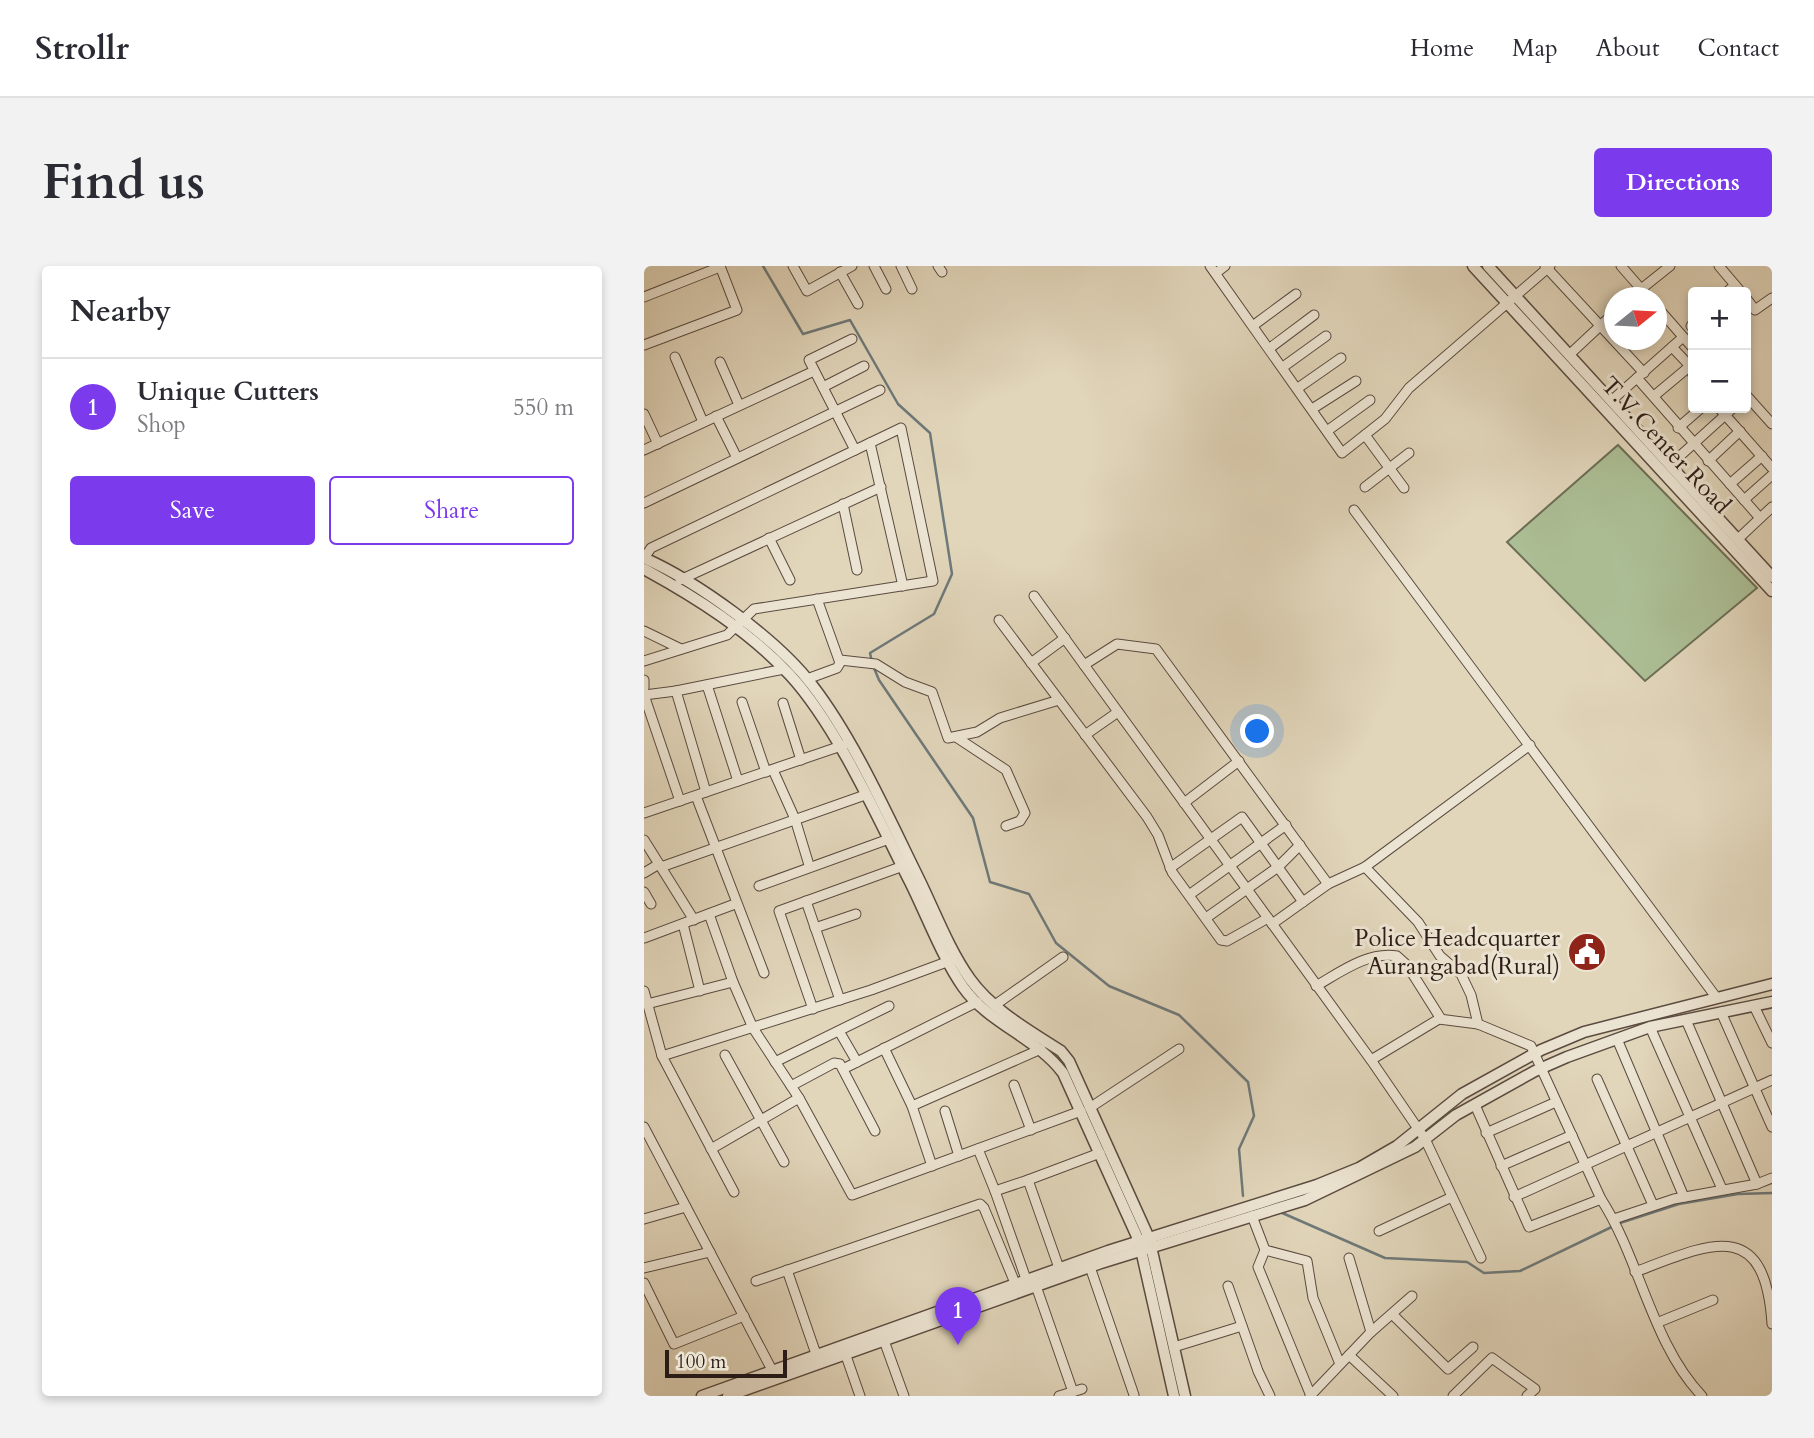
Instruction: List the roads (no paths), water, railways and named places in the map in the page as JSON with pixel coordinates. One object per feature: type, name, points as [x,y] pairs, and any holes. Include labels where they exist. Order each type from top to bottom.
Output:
[{"type":"street","points":[[644,297],[720,266],[737,310],[644,345]]},
{"type":"street","points":[[793,266],[807,291],[852,266]]},
{"type":"street","points":[[874,266],[886,289]]},
{"type":"street","points":[[901,266],[912,289]]},
{"type":"street","points":[[1225,266],[1213,270],[1342,453],[1385,419],[1409,388],[1548,267],[1641,375],[1678,428],[1760,518]]},
{"type":"street","name":"T.V.Center Road","points":[[1473,266],[1569,355],[1772,577]]},
{"type":"street","name":"T.V.Center Road","points":[[1488,266],[1512,301],[1772,591]]},
{"type":"street","points":[[1621,266],[1640,287]]},
{"type":"street","points":[[1642,287],[1670,266]]},
{"type":"street","points":[[1719,266],[1737,287]]},
{"type":"street","points":[[840,272],[858,304]]},
{"type":"street","points":[[1254,325],[1296,294]]},
{"type":"street","points":[[1751,305],[1755,310],[1772,298]]},
{"type":"street","points":[[1270,348],[1314,315]]},
{"type":"street","points":[[1667,319],[1688,343]]},
{"type":"street","points":[[1569,355],[1604,322]]},
{"type":"street","points":[[1283,367],[1326,336]]},
{"type":"street","points":[[1611,401],[1682,338]]},
{"type":"street","points":[[852,339],[809,360],[855,450]]},
{"type":"street","points":[[1672,347],[1688,366]]},
{"type":"street","points":[[675,357],[703,422]]},
{"type":"street","points":[[1298,388],[1341,358]]},
{"type":"street","points":[[720,362],[740,405]]},
{"type":"street","points":[[822,387],[864,366]]},
{"type":"street","points":[[644,450],[814,371]]},
{"type":"street","points":[[1654,396],[1688,374]]},
{"type":"street","points":[[1312,409],[1356,381]]},
{"type":"street","points":[[644,503],[880,390]]},
{"type":"street","points":[[1327,431],[1370,400]]},
{"type":"street","points":[[1751,401],[1772,424]]},
{"type":"street","points":[[1678,428],[1695,413]]},
{"type":"street","points":[[1670,466],[1720,413]]},
{"type":"street","points":[[1724,413],[1772,468]]},
{"type":"street","points":[[644,414],[658,444]]},
{"type":"street","points":[[716,416],[737,458]]},
{"type":"street","points":[[644,661],[727,635],[740,625],[754,609],[933,581],[901,428],[650,548],[644,558],[683,577],[740,625],[815,705],[843,745],[865,794],[889,839],[907,865]]},
{"type":"street","points":[[1708,461],[1740,431]]},
{"type":"street","points":[[1365,435],[1404,488]]},
{"type":"street","points":[[870,443],[903,586]]},
{"type":"street","points":[[1365,487],[1409,453]]},
{"type":"street","points":[[1730,484],[1762,456]]},
{"type":"street","points":[[1744,500],[1772,475]]},
{"type":"street","points":[[674,586],[683,577],[881,487]]},
{"type":"street","points":[[843,504],[857,570]]},
{"type":"street","points":[[1738,540],[1772,507]]},
{"type":"street","points":[[1354,510],[1716,997]]},
{"type":"street","points":[[769,538],[790,580]]},
{"type":"street","points":[[644,569],[782,652],[807,679],[907,865],[954,959],[963,987],[978,1002],[1041,1049],[1079,1094]]},
{"type":"street","points":[[1034,596],[1371,1060],[1421,1135],[1481,1258]]},
{"type":"street","points":[[807,679],[837,668],[840,660],[817,599]]},
{"type":"street","points":[[999,620],[1153,826],[1170,869],[1221,940],[1227,941],[1270,921],[1328,884],[1365,867],[1530,745]]},
{"type":"street","points":[[644,631],[681,649]]},
{"type":"street","points":[[1031,663],[1065,638]]},
{"type":"street","points":[[1084,665],[1117,644],[1152,647],[1187,688],[1328,884]]},
{"type":"street","points":[[840,660],[874,664],[905,682],[932,692],[937,699],[944,734],[948,738],[977,732],[1000,718],[1059,700]]},
{"type":"street","points":[[644,693],[676,691],[784,669]]},
{"type":"street","points":[[644,680],[644,693],[680,801]]},
{"type":"street","points":[[707,685],[738,782]]},
{"type":"street","points":[[676,691],[715,848],[764,973]]},
{"type":"street","points":[[742,702],[769,771],[795,819],[809,865]]},
{"type":"street","points":[[783,703],[801,760]]},
{"type":"street","points":[[1085,735],[1118,712]]},
{"type":"street","points":[[956,737],[1008,774],[1025,813],[1020,821],[1006,826]]},
{"type":"street","points":[[645,811],[843,745]]},
{"type":"street","points":[[1184,803],[1240,761]]},
{"type":"street","points":[[644,873],[865,794]]},
{"type":"street","points":[[1170,869],[1242,817],[1303,902]]},
{"type":"street","points":[[1189,895],[1286,825]]},
{"type":"street","points":[[759,886],[809,865],[889,839]]},
{"type":"street","points":[[644,840],[694,920]]},
{"type":"street","points":[[1206,918],[1278,867],[1300,845]]},
{"type":"street","points":[[813,1009],[779,911],[907,865]]},
{"type":"street","points":[[1365,867],[1418,922],[1440,956],[1461,974],[1471,995],[1478,1024]]},
{"type":"street","points":[[644,892],[651,904]]},
{"type":"street","points":[[806,901],[840,1000]]},
{"type":"street","points":[[644,938],[735,904]]},
{"type":"street","points":[[709,914],[733,982],[754,1028],[799,1098],[852,1195],[1086,1109],[1179,1049]]},
{"type":"street","points":[[815,928],[856,914]]},
{"type":"street","points":[[683,924],[700,990]]},
{"type":"street","points":[[1316,986],[1351,965],[1370,959],[1397,956],[1407,965],[1441,1019]]},
{"type":"street","points":[[995,1005],[1063,957]]},
{"type":"street","points":[[662,1056],[813,1009],[954,959]]},
{"type":"street","points":[[954,959],[995,1005],[1061,1051],[1069,1061],[1079,1094],[1145,1244],[1185,1396]]},
{"type":"street","points":[[647,1004],[733,982]]},
{"type":"street","points":[[736,1395],[843,1350],[1026,1283],[1059,1268],[1252,1216],[1335,1187],[1421,1135],[1462,1094],[1534,1053],[1584,1032],[1772,984]]},
{"type":"street","points":[[644,991],[648,1018],[662,1056],[734,1192]]},
{"type":"street","points":[[843,1069],[978,1002]]},
{"type":"street","points":[[882,1335],[1026,1283],[1090,1267],[1145,1244],[1327,1181],[1421,1135],[1541,1068],[1617,1039],[1650,1027],[1772,1002]]},
{"type":"street","points":[[775,1062],[889,1006]]},
{"type":"street","points":[[1754,1006],[1772,1043]]},
{"type":"street","points":[[1721,1013],[1772,1127]]},
{"type":"street","points":[[1371,1060],[1441,1019],[1478,1024],[1525,1042],[1534,1053],[1585,1166],[1616,1223],[1635,1272],[1685,1379],[1702,1396]]},
{"type":"street","points":[[1686,1020],[1757,1184]]},
{"type":"street","points":[[1650,1027],[1722,1189]]},
{"type":"street","points":[[839,1031],[857,1062]]},
{"type":"street","points":[[1617,1039],[1684,1197]]},
{"type":"street","points":[[884,1048],[912,1106],[932,1166]]},
{"type":"street","points":[[912,1106],[1041,1049]]},
{"type":"street","points":[[725,1055],[784,1162]]},
{"type":"street","points":[[791,1086],[834,1063],[843,1069],[875,1131]]},
{"type":"street","points":[[1597,1079],[1653,1205]]},
{"type":"street","points":[[1514,1197],[1772,1080]]},
{"type":"street","points":[[1014,1085],[1031,1130]]},
{"type":"street","points":[[711,1149],[799,1098]]},
{"type":"street","points":[[1486,1133],[1556,1102]]},
{"type":"street","points":[[1475,1105],[1514,1197],[1530,1227],[1601,1199]]},
{"type":"street","points":[[1086,1109],[1100,1153],[1145,1244],[1174,1396]]},
{"type":"street","points":[[945,1111],[959,1156]]},
{"type":"street","points":[[644,1126],[648,1142],[686,1207],[772,1370]]},
{"type":"street","points":[[1501,1166],[1572,1136]]},
{"type":"street","points":[[978,1149],[1026,1283]]},
{"type":"street","points":[[995,1191],[1100,1153]]},
{"type":"street","points":[[1616,1223],[1653,1205],[1757,1184],[1772,1178]]},
{"type":"street","points":[[1028,1180],[1059,1268]]},
{"type":"street","points":[[1379,1231],[1452,1197]]},
{"type":"street","points":[[756,1281],[980,1204],[1026,1283],[1077,1390],[1059,1396]]},
{"type":"street","points":[[644,1219],[686,1207]]},
{"type":"street","points":[[1252,1216],[1265,1250],[1258,1267],[1311,1396],[1371,1332],[1412,1296]]},
{"type":"street","points":[[1635,1272],[1693,1250],[1727,1245],[1738,1247],[1759,1266],[1765,1280],[1772,1325]]},
{"type":"street","points":[[1265,1250],[1307,1261],[1313,1298],[1340,1364]]},
{"type":"street","points":[[644,1268],[710,1252]]},
{"type":"street","points":[[1349,1258],[1371,1332]]},
{"type":"street","points":[[1090,1267],[1135,1395]]},
{"type":"street","points":[[787,1270],[816,1354]]},
{"type":"street","points":[[644,1283],[674,1344],[744,1316]]},
{"type":"street","points":[[1228,1286],[1270,1396]]},
{"type":"street","points":[[1659,1322],[1713,1300]]},
{"type":"street","points":[[1392,1314],[1448,1369],[1473,1347]]},
{"type":"street","points":[[1174,1347],[1242,1326]]},
{"type":"street","points":[[882,1335],[904,1396]]},
{"type":"street","points":[[702,1396],[816,1354],[843,1350]]},
{"type":"street","points":[[843,1350],[860,1396]]},
{"type":"street","points":[[1349,1355],[1393,1396]]},
{"type":"street","points":[[1453,1396],[1492,1358],[1535,1389],[1527,1396]]},
{"type":"waterway","points":[[763,266],[803,334],[850,320],[898,404],[930,433],[952,574],[934,614],[870,653],[872,662]]},
{"type":"waterway","points":[[874,668],[879,680],[973,818],[990,882],[1029,894],[1056,943],[1109,986],[1179,1015],[1248,1082],[1254,1116],[1239,1149],[1243,1196]]},
{"type":"waterway","points":[[1280,1212],[1385,1258],[1467,1262],[1484,1273],[1520,1271],[1620,1223],[1679,1204],[1738,1194],[1772,1193]]},
{"type":"place","name":"Police Headcquarter Aurangabad(Rural)","points":[[1587,952]]},
{"type":"place","name":"Unique Cutters","points":[[958,1345]]}]
